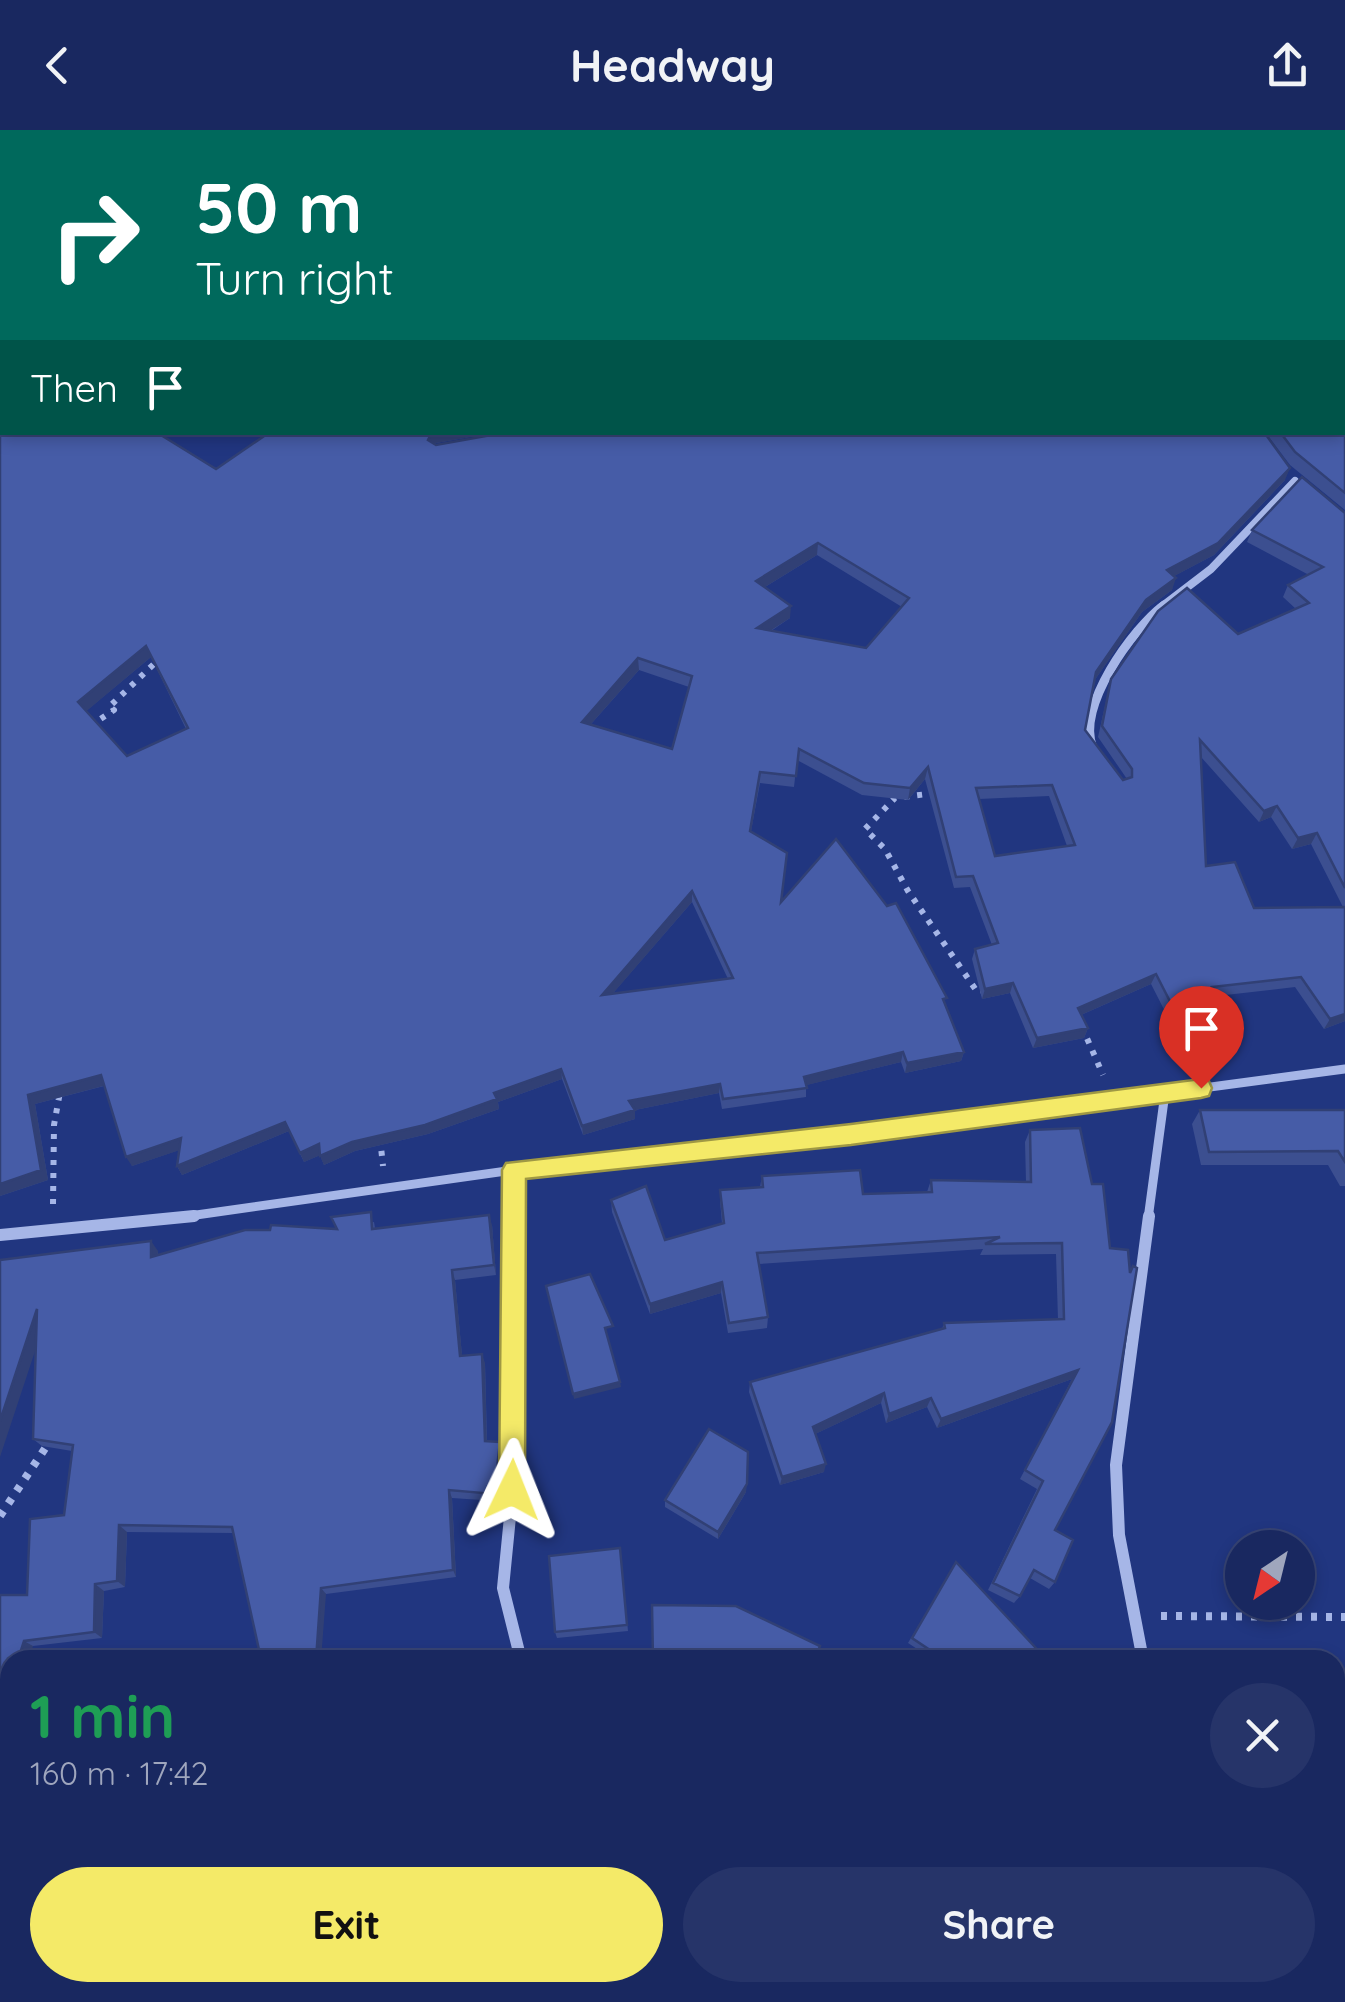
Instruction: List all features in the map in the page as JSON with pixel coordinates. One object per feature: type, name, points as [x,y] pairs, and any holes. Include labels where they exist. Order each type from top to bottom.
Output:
[{"type":"street","points":[[1282,468],[1308,491]]},
{"type":"street","points":[[1104,762],[1088,739],[1099,688],[1148,617],[1211,569],[1295,481]]},
{"type":"street","points":[[0,1235],[208,1215],[514,1170],[851,1135],[1345,1069]]},
{"type":"street","points":[[1141,1650],[1119,1535],[1116,1465],[1165,1093]]},
{"type":"street","points":[[514,1170],[515,1466],[503,1588],[518,1650]]},
{"type":"path","points":[[81,731],[114,710],[108,708],[168,650]]},
{"type":"path","points":[[950,791],[895,798],[865,829],[885,849],[978,994],[999,988]]},
{"type":"path","points":[[1073,1027],[1086,1036],[1110,1090]]},
{"type":"path","points":[[53,1214],[54,1124],[60,1090]]},
{"type":"path","points":[[378,1124],[384,1177]]},
{"type":"path","points":[[0,1516],[53,1437]]},
{"type":"path","points":[[1135,1616],[1345,1617]]},
{"type":"building","points":[[0,435],[161,435],[216,469],[266,435],[430,435],[428,440],[436,445],[491,435],[1266,435],[1290,468],[1218,543],[1167,570],[1176,578],[1146,600],[1096,672],[1085,730],[1123,780],[1132,777],[1132,769],[1102,726],[1111,679],[1158,611],[1187,588],[1238,634],[1309,603],[1288,585],[1323,567],[1252,530],[1302,477],[1345,513],[1345,888],[1317,833],[1298,838],[1277,806],[1264,811],[1200,740],[1206,866],[1235,862],[1254,908],[1345,907],[1345,1014],[1330,1019],[1301,977],[1212,987],[1227,1015],[1182,1025],[1156,974],[1078,1008],[1088,1028],[1037,1038],[1013,983],[985,989],[975,949],[998,943],[973,876],[956,877],[928,767],[910,788],[864,783],[799,749],[796,776],[760,772],[750,831],[787,853],[781,902],[836,839],[887,906],[896,903],[947,998],[943,999],[964,1052],[907,1063],[903,1052],[804,1077],[807,1088],[723,1099],[720,1084],[629,1101],[635,1110],[582,1126],[561,1069],[494,1093],[497,1099],[425,1125],[352,1142],[320,1156],[319,1144],[300,1153],[285,1122],[177,1166],[181,1138],[126,1157],[101,1075],[28,1095],[41,1170],[0,1184]],"holes":[[[818,543],[909,598],[866,648],[757,628],[791,606],[756,581]],[[146,646],[188,728],[127,756],[78,702]],[[638,658],[692,676],[672,749],[582,722]],[[1052,785],[1075,845],[995,856],[976,788]],[[692,891],[733,978],[602,995]]]},
{"type":"building","points":[[1282,435],[1345,435],[1345,493],[1295,452]]},
{"type":"building","points":[[1200,1110],[1345,1110],[1345,1162],[1338,1151],[1209,1152]]},
{"type":"building","points":[[1080,1128],[1092,1184],[1103,1184],[1110,1248],[1128,1250],[1130,1273],[1133,1266],[1137,1268],[1112,1422],[1055,1530],[1073,1540],[1055,1582],[1034,1570],[1020,1596],[993,1583],[1043,1481],[1025,1470],[1078,1370],[941,1419],[931,1398],[889,1414],[884,1393],[813,1427],[826,1464],[782,1477],[750,1382],[945,1328],[944,1323],[1064,1319],[1062,1243],[985,1244],[1000,1237],[757,1253],[768,1317],[729,1323],[722,1282],[650,1304],[611,1200],[646,1186],[665,1240],[724,1223],[720,1190],[763,1187],[762,1176],[860,1170],[863,1194],[932,1192],[931,1180],[1031,1182],[1030,1130]]},
{"type":"building","points":[[371,1212],[372,1229],[489,1215],[494,1265],[452,1270],[460,1356],[482,1354],[485,1441],[500,1442],[494,1494],[449,1490],[453,1570],[321,1588],[317,1650],[259,1650],[232,1527],[119,1525],[117,1581],[95,1584],[94,1632],[24,1641],[21,1650],[0,1650],[0,1595],[27,1595],[30,1519],[64,1515],[73,1445],[33,1439],[37,1309],[0,1421],[0,1260],[151,1241],[151,1257],[245,1230],[270,1230],[271,1225],[337,1229],[331,1217]]},
{"type":"building","points":[[590,1274],[613,1326],[605,1328],[620,1382],[573,1394],[546,1286]]},
{"type":"building","points":[[709,1429],[748,1452],[747,1484],[718,1532],[665,1500]]},
{"type":"building","points":[[620,1548],[627,1625],[555,1632],[549,1556]]},
{"type":"building","points":[[956,1562],[1038,1650],[930,1650],[912,1638]]},
{"type":"building","points":[[652,1605],[736,1606],[820,1646],[819,1650],[653,1650]]},
{"type":"route","points":[[512,1490],[514,1170],[851,1135],[1201,1088]]}]
